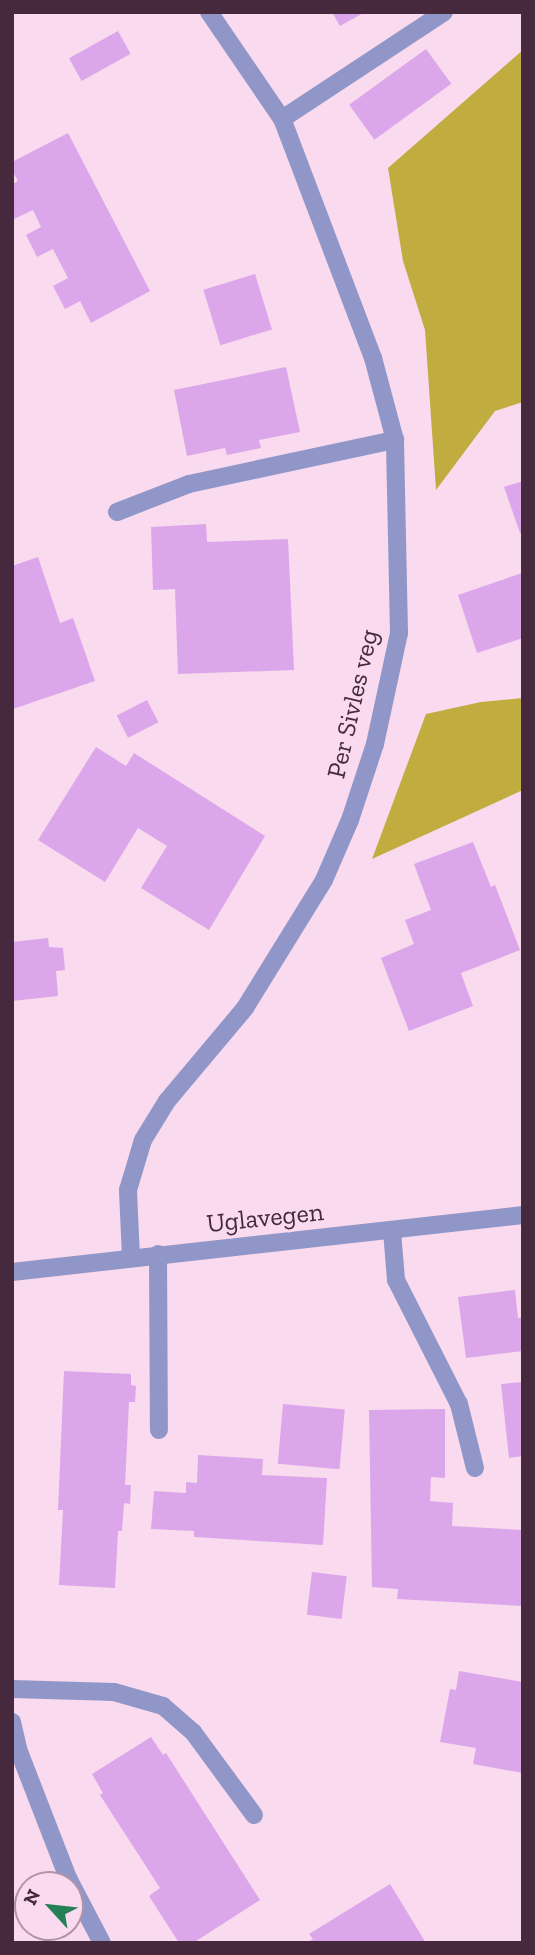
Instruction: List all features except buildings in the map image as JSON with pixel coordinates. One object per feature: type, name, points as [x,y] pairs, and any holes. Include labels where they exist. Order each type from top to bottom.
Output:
[{"type":"street","name":"Per Sivles veg","points":[[131,1257],[128,1190],[143,1140],[167,1101],[245,1008],[318,890],[350,820],[371,757],[398,632],[395,440],[373,358],[282,119],[209,12]]},
{"type":"street","points":[[282,119],[444,12]]},
{"type":"street","points":[[117,512],[190,484],[395,440]]},
{"type":"street","name":"Uglavegen","points":[[12,1272],[523,1215]]},
{"type":"street","points":[[392,1231],[396,1280],[458,1404],[475,1468]]},
{"type":"street","points":[[159,1254],[159,1430]]},
{"type":"street","points":[[12,1689],[114,1692],[163,1706],[193,1732],[254,1815]]},
{"type":"street","points":[[12,1723],[18,1749],[68,1878],[102,1943]]},
{"type":"shaded area","points":[[523,50],[523,402],[495,411],[436,490],[425,330],[403,261],[388,168]]},
{"type":"shaded area","points":[[523,698],[523,790],[372,859],[426,714],[481,702]]}]
